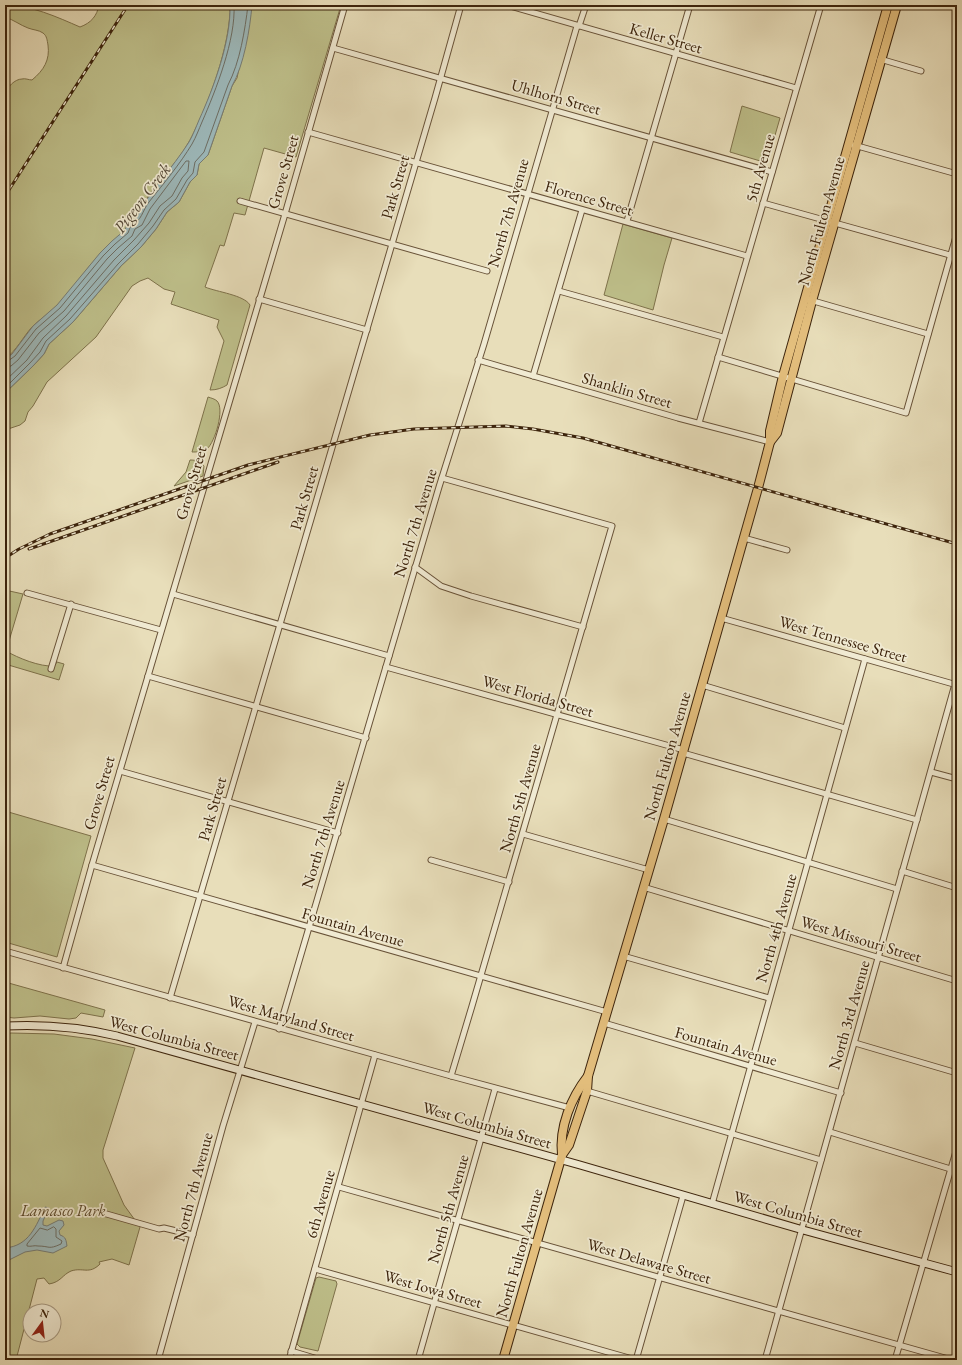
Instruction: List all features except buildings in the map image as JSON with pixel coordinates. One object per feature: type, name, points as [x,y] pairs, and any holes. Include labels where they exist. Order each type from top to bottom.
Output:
[{"type":"main road","name":"North Fulton Avenue","points":[[561,1157],[569,1145],[587,1091],[588,1076],[664,819],[744,538],[770,442],[770,431],[831,222],[849,144],[888,5]]},
{"type":"main road","name":"North Fulton Avenue","points":[[831,222],[858,146],[897,5]]},
{"type":"main road","name":"West Columbia Street","points":[[5,1026],[55,1026],[104,1033],[482,1138],[561,1157],[683,1196],[957,1272]]},
{"type":"main road","name":"North Fulton Avenue","points":[[503,1360],[561,1157],[561,1143],[565,1123],[579,1088],[588,1076]]},
{"type":"street","name":"Grove Street","points":[[63,968],[345,5]]},
{"type":"street","name":"Park Street","points":[[170,998],[417,162],[461,5]]},
{"type":"street","name":"Keller Street","points":[[507,5],[796,88]]},
{"type":"street","name":"North 7th Avenue","points":[[279,1028],[338,833],[415,567],[484,344],[552,110],[586,5]]},
{"type":"street","points":[[627,222],[690,5]]},
{"type":"street","name":"5th Avenue","points":[[723,338],[764,203],[821,5]]},
{"type":"street","points":[[952,5],[957,6]]},
{"type":"street","name":"Uhlhorn Street","points":[[333,48],[772,172]]},
{"type":"street","points":[[873,58],[921,71]]},
{"type":"street","name":"Florence Street","points":[[308,132],[747,256]]},
{"type":"street","points":[[849,144],[957,174]]},
{"type":"street","points":[[240,202],[488,271]]},
{"type":"street","points":[[764,203],[957,257]]},
{"type":"street","points":[[533,376],[582,210]]},
{"type":"street","points":[[718,357],[906,413],[957,233]]},
{"type":"street","points":[[559,291],[723,338],[699,423]]},
{"type":"street","points":[[259,299],[367,330]]},
{"type":"street","points":[[809,299],[928,334]]},
{"type":"street","name":"Shanklin Street","points":[[478,360],[770,442]]},
{"type":"street","name":"North 5th Avenue","points":[[442,478],[612,526],[558,715],[451,1076]]},
{"type":"street","points":[[744,538],[787,550]]},
{"type":"street","points":[[415,567],[440,586],[583,627]]},
{"type":"street","points":[[27,593],[161,630]]},
{"type":"street","points":[[173,594],[389,656]]},
{"type":"street","points":[[51,669],[71,604]]},
{"type":"street","name":"West Tennessee Street","points":[[721,618],[956,684]]},
{"type":"street","name":"North 4th Avenue","points":[[712,1204],[865,659]]},
{"type":"street","name":"West Florida Street","points":[[386,667],[558,715],[917,820]]},
{"type":"street","points":[[148,676],[366,738]]},
{"type":"street","name":"North 3rd Avenue","points":[[765,1360],[803,1230],[821,1160],[957,677]]},
{"type":"street","points":[[702,685],[845,728]]},
{"type":"street","points":[[120,771],[338,833]]},
{"type":"street","points":[[931,772],[957,779]]},
{"type":"street","points":[[664,819],[897,889]]},
{"type":"street","points":[[523,834],[649,870]]},
{"type":"street","points":[[431,860],[509,882]]},
{"type":"street","name":"Fountain Avenue","points":[[92,865],[607,1012]]},
{"type":"street","points":[[902,871],[957,888]]},
{"type":"street","name":"West Missouri Street","points":[[644,887],[957,982]]},
{"type":"street","name":"West Maryland Street","points":[[5,951],[495,1089],[570,1108]]},
{"type":"street","points":[[623,956],[769,998]]},
{"type":"street","name":"North 7th Avenue","points":[[158,1360],[255,1022]]},
{"type":"street","name":"Fountain Avenue","points":[[604,1024],[841,1093]]},
{"type":"street","points":[[855,1043],[957,1073]]},
{"type":"street","name":"6th Avenue","points":[[289,1360],[375,1055]]},
{"type":"street","name":"North 5th Avenue","points":[[418,1360],[495,1089]]},
{"type":"street","points":[[587,1091],[821,1160]]},
{"type":"street","points":[[830,1132],[957,1171]]},
{"type":"street","points":[[895,1360],[957,1148]]},
{"type":"street","name":"West Delaware Street","points":[[339,1187],[952,1360]]},
{"type":"street","points":[[636,1360],[683,1196]]},
{"type":"street","points":[[103,1213],[159,1229],[164,1228],[193,1235]]},
{"type":"street","name":"West Iowa Street","points":[[315,1269],[636,1360]]},
{"type":"street","points":[[291,1351],[321,1360]]},
{"type":"green space","points":[[5,5],[34,9],[80,27],[93,19],[97,13],[99,5],[230,5],[227,38],[223,56],[211,93],[185,149],[149,196],[131,225],[100,254],[69,293],[58,305],[32,327],[16,348],[5,359],[5,94],[9,86],[17,80],[32,80],[36,76],[43,68],[47,60],[48,45],[47,38],[40,31],[25,27],[5,17]]},
{"type":"green space","points":[[252,5],[341,5],[296,157],[264,148],[245,215],[234,213],[224,246],[220,245],[205,287],[236,296],[250,305],[227,385],[219,389],[210,390],[224,341],[217,327],[219,320],[171,304],[175,292],[164,289],[148,278],[132,286],[96,337],[47,382],[28,412],[25,421],[20,425],[5,430],[5,393],[33,366],[44,354],[49,344],[73,322],[121,266],[141,247],[156,229],[167,212],[179,202],[190,182],[197,175],[199,164],[208,155],[232,86],[237,78]]},
{"type":"green space","points":[[742,106],[780,118],[767,163],[730,152]]},
{"type":"green space","points":[[623,224],[672,238],[653,310],[604,295]]},
{"type":"green space","points":[[208,397],[216,400],[219,405],[220,411],[216,433],[207,449],[192,452]]},
{"type":"green space","points":[[190,460],[198,461],[204,466],[203,476],[174,486],[186,472]]},
{"type":"green space","points":[[5,590],[23,594],[6,651],[36,664],[54,666],[57,662],[64,664],[59,680],[5,664]]},
{"type":"green space","points":[[5,811],[91,836],[57,957],[5,942]]},
{"type":"green space","points":[[5,982],[105,1010],[103,1017],[81,1013],[76,1018],[69,1019],[40,1016],[14,1018],[5,1017]]},
{"type":"green space","name":"Lamasco Park","points":[[5,1034],[54,1034],[92,1039],[135,1048],[103,1150],[103,1158],[124,1205],[140,1227],[129,1265],[112,1259],[99,1262],[100,1264],[93,1269],[71,1271],[53,1283],[49,1284],[44,1278],[37,1279],[31,1303],[22,1303],[22,1337],[16,1360],[5,1360]]},
{"type":"green space","points":[[319,1277],[336,1281],[337,1284],[318,1351],[300,1347],[297,1344],[316,1278]]},
{"type":"water","points":[[230,5],[252,5],[248,36],[240,68],[232,86],[208,155],[199,164],[197,175],[190,182],[179,202],[167,212],[156,229],[141,247],[121,266],[73,322],[49,344],[44,354],[33,366],[5,393],[5,359],[12,354],[33,326],[57,305],[100,253],[125,230],[128,222],[135,220],[147,199],[189,142],[216,79],[225,49],[230,19]]},
{"type":"water","points":[[45,1207],[49,1208],[43,1221],[43,1225],[47,1226],[59,1220],[63,1221],[64,1225],[59,1231],[60,1235],[65,1239],[67,1246],[53,1253],[37,1250],[25,1252],[5,1262],[5,1248],[20,1243],[31,1234]]},
{"type":"railway","points":[[5,196],[128,5]]},
{"type":"railway","points":[[5,558],[19,549],[50,534],[248,465],[370,435],[414,429],[506,426],[583,438],[957,544]]},
{"type":"railway","points":[[29,549],[278,462]]},
{"type":"water label","name":"Pigeon Creek","points":[[142,198]]}]
